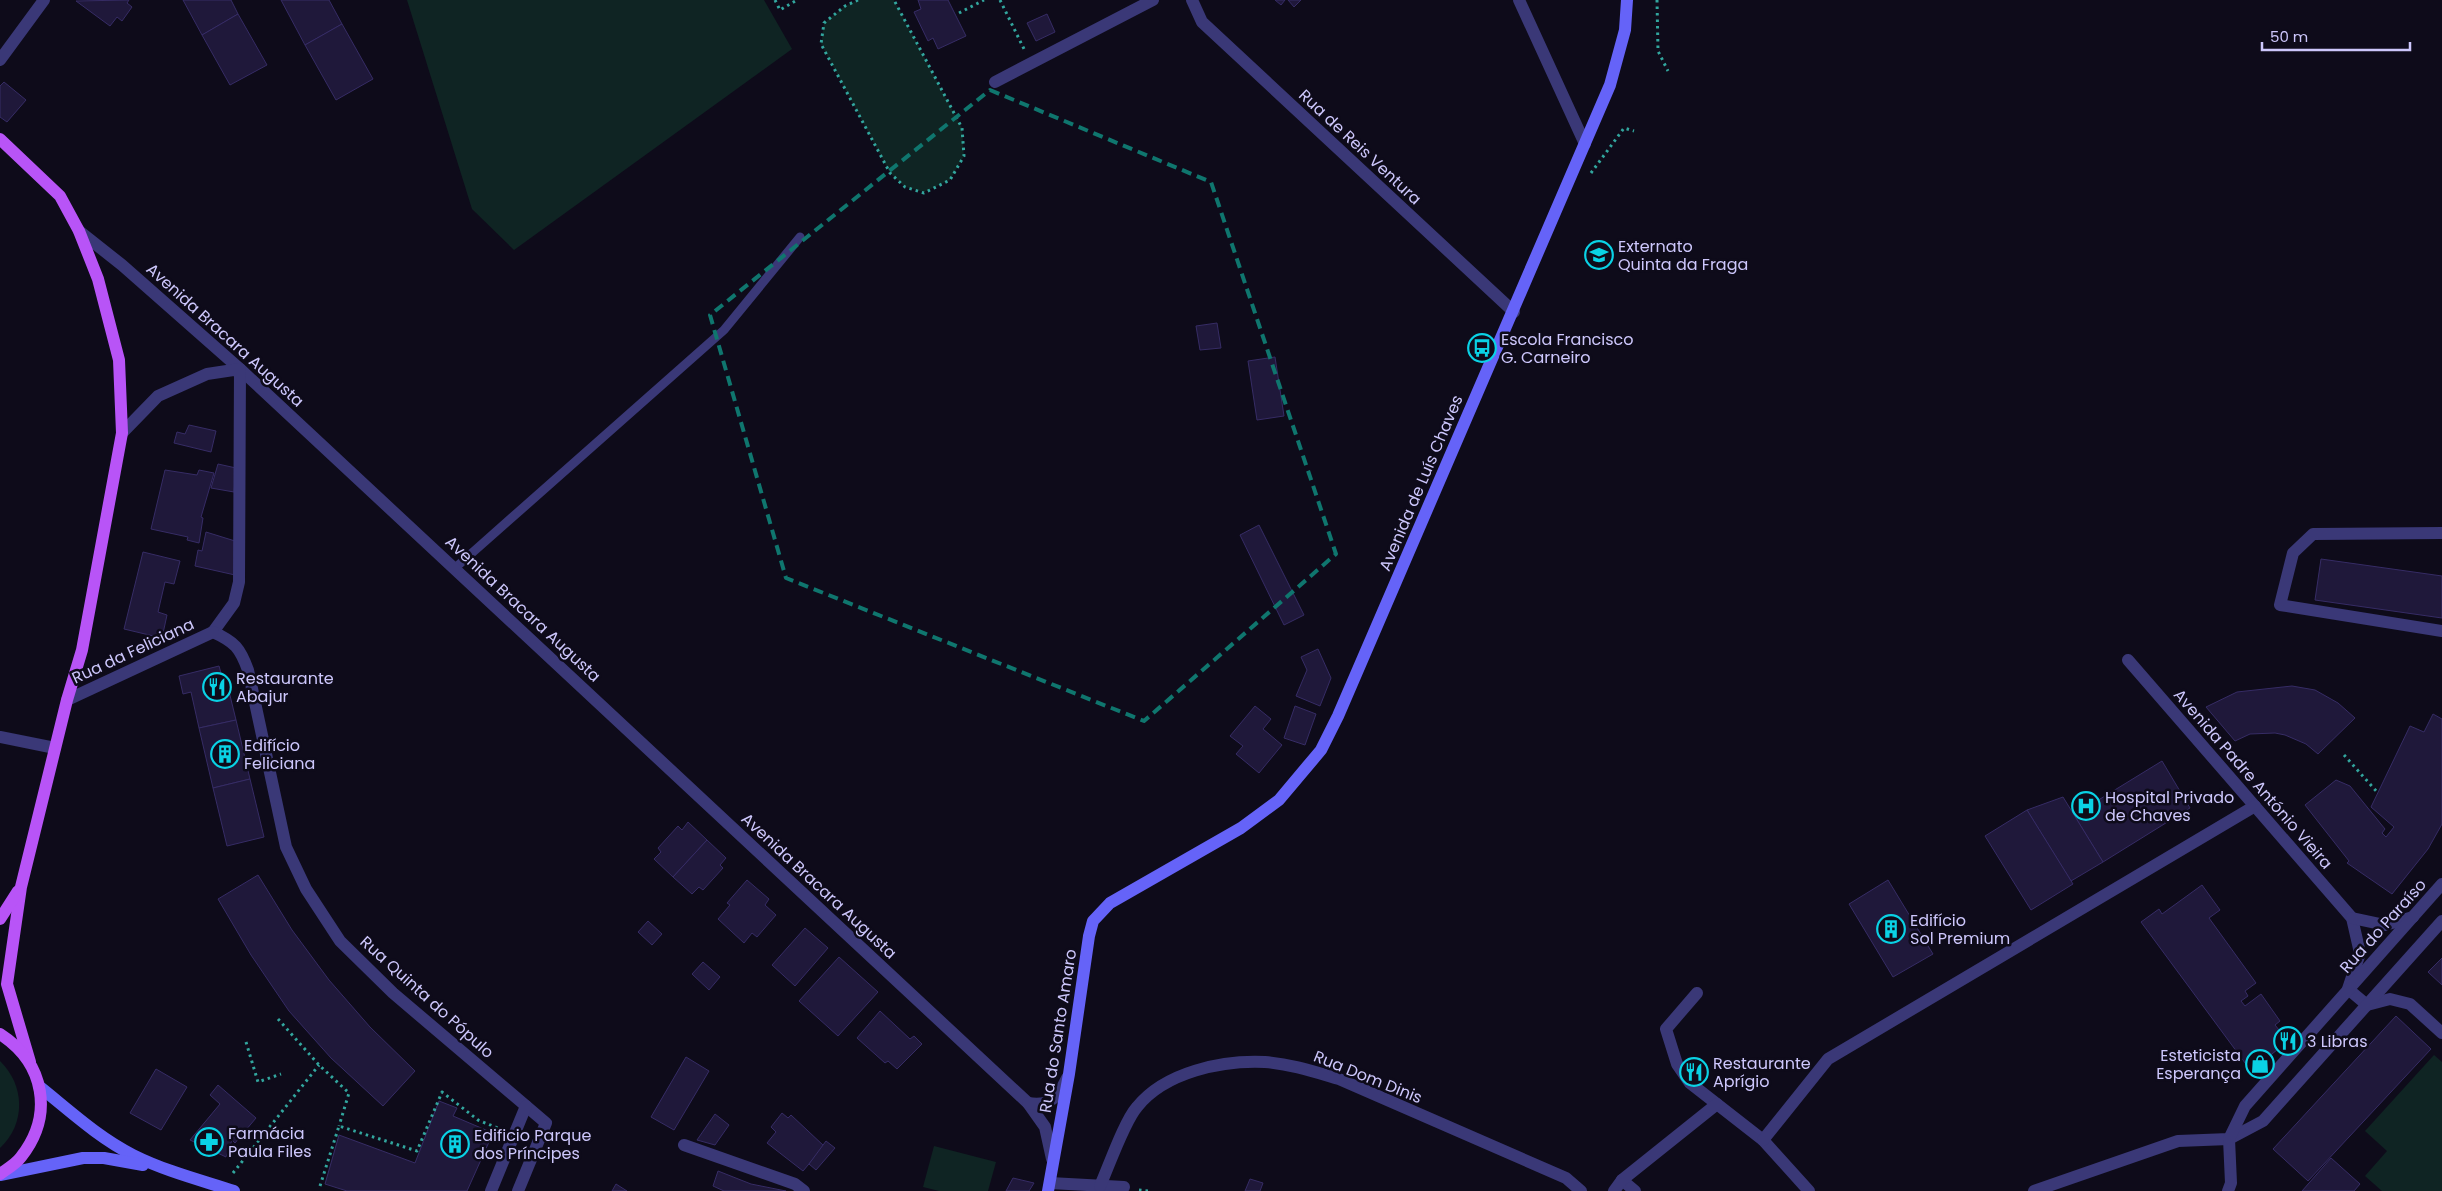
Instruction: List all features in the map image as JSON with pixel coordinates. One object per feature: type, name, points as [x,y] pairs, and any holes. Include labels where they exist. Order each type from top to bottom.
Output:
[{"type":"main road","name":"Avenida de Luís Chaves","points":[[1128,892],[1254,820],[1279,800],[1303,774],[1321,750],[1338,716],[1514,312],[1610,86],[1625,30],[1627,0]]},
{"type":"main road","name":"Avenida Bracara Augusta","points":[[0,139],[60,196],[79,231]]},
{"type":"main road","points":[[0,1175],[20,1159],[34,1138],[41,1113],[40,1087],[30,1062],[7,984],[21,887],[67,700],[82,650],[122,433],[118,360],[98,279],[79,231]]},
{"type":"main road","points":[[0,919],[21,887]]},
{"type":"main road","name":"Rua do Santo Amaro","points":[[1049,1187],[1052,1159],[1070,1074],[1091,927],[1102,909],[1128,892]]},
{"type":"main road","points":[[0,1034],[15,1044],[30,1062]]},
{"type":"main road","points":[[40,1087],[107,1139],[133,1155],[167,1170],[231,1191]]},
{"type":"main road","points":[[0,1175],[73,1159],[93,1158],[167,1170]]},
{"type":"street","points":[[0,60],[44,0]]},
{"type":"street","points":[[995,82],[1153,0]]},
{"type":"street","name":"Rua de Reis Ventura","points":[[1192,0],[1202,22],[1514,312]]},
{"type":"street","points":[[1519,0],[1585,144]]},
{"type":"street","name":"Avenida Bracara Augusta","points":[[79,231],[122,264],[240,369],[456,568],[1028,1103],[1045,1127],[1052,1159]]},
{"type":"street","points":[[122,433],[158,396],[207,374],[240,369],[239,582],[234,603],[213,632]]},
{"type":"street","points":[[2442,533],[2313,534],[2293,554],[2280,605],[2442,631]]},
{"type":"street","name":"Rua da Feliciana","points":[[67,700],[213,632]]},
{"type":"street","name":"Rua Quinta do Pópulo","points":[[213,632],[228,639],[242,651],[248,670],[286,847],[306,890],[340,941],[393,993],[546,1123],[518,1191]]},
{"type":"street","name":"Avenida Padre António Vieira","points":[[2128,660],[2352,918]]},
{"type":"street","points":[[0,737],[55,748]]},
{"type":"street","points":[[1763,1140],[1828,1059],[2255,806]]},
{"type":"street","name":"Rua do Paraíso","points":[[2228,1191],[2231,1183],[2229,1139],[2244,1106],[2442,884]]},
{"type":"street","points":[[2348,989],[2360,953],[2352,918],[2385,925],[2413,917]]},
{"type":"street","points":[[2034,1191],[2178,1141],[2229,1139],[2264,1121],[2442,921]]},
{"type":"street","name":"Rua do Paraíso","points":[[2348,989],[2367,1005]]},
{"type":"street","points":[[1697,993],[1666,1029],[1676,1064],[1690,1083],[1763,1140],[1809,1191]]},
{"type":"street","points":[[2367,1005],[2390,999],[2410,1004],[2442,1033]]},
{"type":"street","name":"Rua Dom Dinis","points":[[1100,1186],[1135,1109],[1150,1091],[1181,1075],[1225,1064],[1265,1062],[1301,1068],[1339,1079],[1566,1178],[1581,1191]]},
{"type":"street","points":[[1028,1103],[1042,1104],[1052,1101],[1070,1074]]},
{"type":"street","points":[[1614,1191],[1622,1180],[1717,1104]]},
{"type":"street","points":[[491,1191],[526,1106]]},
{"type":"street","points":[[684,1145],[795,1184],[804,1191]]},
{"type":"street","points":[[1622,1180],[1635,1191]]},
{"type":"street","points":[[1049,1187],[1124,1187]]},
{"type":"lane","points":[[456,568],[724,330],[800,237]]},
{"type":"path","points":[[775,0],[780,10],[797,0]]},
{"type":"path","points":[[858,0],[845,6],[824,23],[821,44],[890,173],[906,188],[924,192],[950,180],[964,156],[962,128],[894,0]]},
{"type":"path","points":[[959,12],[984,0]]},
{"type":"path","points":[[1000,0],[1031,63]]},
{"type":"path","points":[[1657,0],[1658,51],[1668,71]]},
{"type":"path","points":[[1590,175],[1624,128],[1634,132]]},
{"type":"path","points":[[2344,755],[2378,793]]},
{"type":"path","points":[[278,1018],[319,1065],[349,1093],[320,1186]]},
{"type":"path","points":[[246,1042],[258,1082],[282,1074]]},
{"type":"path","points":[[233,1173],[319,1065]]},
{"type":"path","points":[[339,1126],[418,1151],[442,1092],[478,1120],[500,1130]]},
{"type":"highlighted area","points":[[990,90],[1211,182],[1336,554],[1144,721],[786,578],[710,315]]},
{"type":"green space","points":[[407,0],[764,0],[792,49],[514,250],[472,209]]},
{"type":"green space","points":[[858,0],[894,0],[962,128],[964,156],[950,180],[924,192],[905,187],[890,173],[821,44],[824,23],[845,6]]},
{"type":"green space","points":[[2434,1055],[2442,1062],[2442,1191],[2382,1191],[2365,1176],[2387,1151],[2365,1131]]},
{"type":"green space","points":[[0,1061],[14,1081],[19,1104],[14,1128],[0,1148]]},
{"type":"green space","points":[[934,1146],[996,1162],[988,1191],[939,1191],[923,1187]]},
{"type":"building","points":[[129,0],[127,3],[132,7],[122,21],[117,17],[110,26],[76,1]]},
{"type":"building","points":[[183,0],[231,0],[238,14],[202,35]]},
{"type":"building","points":[[281,0],[329,0],[342,24],[305,45]]},
{"type":"building","points":[[918,0],[948,0],[966,36],[938,49],[933,38],[928,41],[914,12],[921,9]]},
{"type":"building","points":[[1275,0],[1285,0],[1281,5]]},
{"type":"building","points":[[1288,0],[1301,0],[1294,7]]},
{"type":"building","points":[[238,14],[267,65],[230,85],[202,35]]},
{"type":"building","points":[[1047,14],[1055,32],[1036,41],[1027,23]]},
{"type":"building","points":[[342,24],[373,79],[336,100],[305,45]]},
{"type":"building","points":[[4,82],[26,100],[7,122],[0,117],[0,86]]},
{"type":"building","points":[[1217,323],[1221,348],[1200,350],[1196,326]]},
{"type":"building","points":[[1275,357],[1284,416],[1257,420],[1248,361]]},
{"type":"building","points":[[189,425],[216,431],[211,452],[174,443],[177,432],[185,434]]},
{"type":"building","points":[[218,464],[236,468],[234,492],[211,488]]},
{"type":"building","points":[[165,470],[197,475],[199,470],[214,473],[201,517],[203,518],[199,543],[187,540],[188,537],[151,529]]},
{"type":"building","points":[[1259,525],[1304,615],[1284,625],[1240,535]]},
{"type":"building","points":[[206,532],[235,541],[235,575],[195,566],[198,550],[202,551]]},
{"type":"building","points":[[143,552],[180,561],[174,584],[165,582],[158,612],[167,615],[162,638],[124,629]]},
{"type":"building","points":[[2321,559],[2442,576],[2442,618],[2315,600]]},
{"type":"building","points":[[1318,649],[1331,678],[1320,706],[1296,696],[1307,670],[1301,657]]},
{"type":"building","name":"Edifício Feliciana","points":[[219,666],[223,680],[226,679],[236,720],[199,728],[191,692],[183,694],[179,676]]},
{"type":"building","points":[[2292,686],[2315,690],[2338,703],[2355,718],[2318,754],[2306,744],[2275,733],[2250,734],[2235,741],[2206,707],[2237,692]]},
{"type":"building","points":[[1255,706],[1271,719],[1263,729],[1282,745],[1259,773],[1236,754],[1243,746],[1230,736]]},
{"type":"building","points":[[1295,706],[1316,714],[1305,745],[1284,738]]},
{"type":"building","points":[[2433,714],[2442,719],[2442,824],[2428,849],[2392,894],[2347,863],[2349,861],[2305,805],[2336,780],[2350,786],[2385,829],[2382,833],[2386,837],[2394,827],[2371,807],[2410,726],[2424,732]]},
{"type":"building","name":"Edifício Feliciana","points":[[236,720],[250,779],[213,788],[199,728]]},
{"type":"building","points":[[2162,761],[2190,808],[2103,862],[2074,815]]},
{"type":"building","name":"Edifício Feliciana","points":[[250,779],[264,837],[227,846],[213,788]]},
{"type":"building","points":[[2063,797],[2103,862],[2071,881],[2027,810]]},
{"type":"building","points":[[2027,810],[2073,884],[2031,910],[1985,836]]},
{"type":"building","points":[[688,822],[707,840],[673,877],[654,859],[661,852],[658,848],[678,826],[682,830]]},
{"type":"building","points":[[707,840],[726,858],[720,865],[723,868],[703,890],[699,887],[692,894],[673,877]]},
{"type":"building","points":[[258,875],[292,930],[329,980],[370,1027],[415,1071],[383,1106],[331,1058],[289,1011],[251,955],[218,899]]},
{"type":"building","points":[[747,880],[769,899],[765,905],[776,915],[757,937],[752,933],[744,943],[718,919],[730,905],[727,903]]},
{"type":"building","name":"Edifício Sol Premium","points":[[1888,880],[1933,954],[1893,977],[1849,904]]},
{"type":"building","points":[[2202,885],[2220,910],[2209,918],[2256,983],[2245,991],[2248,996],[2241,1001],[2245,1006],[2261,994],[2280,1021],[2275,1025],[2288,1041],[2251,1071],[2141,922],[2159,909],[2162,914]]},
{"type":"building","points":[[648,921],[662,934],[652,945],[638,932]]},
{"type":"building","points":[[805,928],[828,948],[795,986],[772,965]]},
{"type":"building","points":[[839,957],[878,992],[838,1036],[799,1001]]},
{"type":"building","points":[[2442,958],[2442,985],[2428,972]]},
{"type":"building","points":[[703,962],[720,977],[709,990],[692,974]]},
{"type":"building","points":[[880,1011],[910,1039],[914,1036],[922,1044],[897,1069],[888,1061],[885,1063],[857,1038]]},
{"type":"building","points":[[2396,1016],[2431,1049],[2308,1181],[2273,1149]]},
{"type":"building","points":[[686,1057],[709,1071],[674,1130],[651,1117]]},
{"type":"building","points":[[156,1069],[187,1087],[161,1130],[130,1113]]},
{"type":"building","points":[[218,1085],[256,1118],[235,1143],[232,1140],[226,1157],[190,1140],[220,1104],[210,1095]]},
{"type":"building","name":"Edificio Parque dos Príncipes","points":[[439,1101],[457,1108],[453,1116],[493,1133],[467,1191],[347,1191],[325,1184],[339,1135],[415,1163]]},
{"type":"building","points":[[782,1113],[788,1118],[791,1115],[824,1146],[803,1171],[767,1143],[776,1132],[771,1127]]},
{"type":"building","points":[[715,1114],[729,1125],[715,1145],[697,1140]]},
{"type":"building","points":[[826,1141],[835,1148],[816,1170],[809,1164]]},
{"type":"building","points":[[2331,1158],[2360,1184],[2354,1191],[2302,1191]]},
{"type":"building","points":[[718,1171],[751,1184],[786,1191],[724,1191],[713,1186]]},
{"type":"building","points":[[1013,1178],[1034,1183],[1029,1191],[1006,1191]]},
{"type":"building","points":[[1250,1179],[1263,1183],[1260,1191],[1245,1191]]},
{"type":"building","points":[[616,1184],[627,1191],[612,1191]]},
{"type":"place","name":"Externato Quinta da Fraga","points":[[1599,255]]},
{"type":"place","name":"Escola Francisco G. Carneiro","points":[[1482,348]]},
{"type":"place","name":"Restaurante Abajur","points":[[217,687]]},
{"type":"place","name":"Edifício Feliciana","points":[[225,754]]},
{"type":"place","name":"Hospital Privado de Chaves","points":[[2086,806]]},
{"type":"place","name":"Edifício Sol Premium","points":[[1891,929]]},
{"type":"place","name":"3 Libras","points":[[2288,1041]]},
{"type":"place","name":"Esteticista Esperança","points":[[2260,1064]]},
{"type":"place","name":"Restaurante Aprígio","points":[[1694,1072]]},
{"type":"place","name":"Farmácia Paula Files","points":[[209,1142]]},
{"type":"place","name":"Edificio Parque dos Príncipes","points":[[455,1144]]}]
